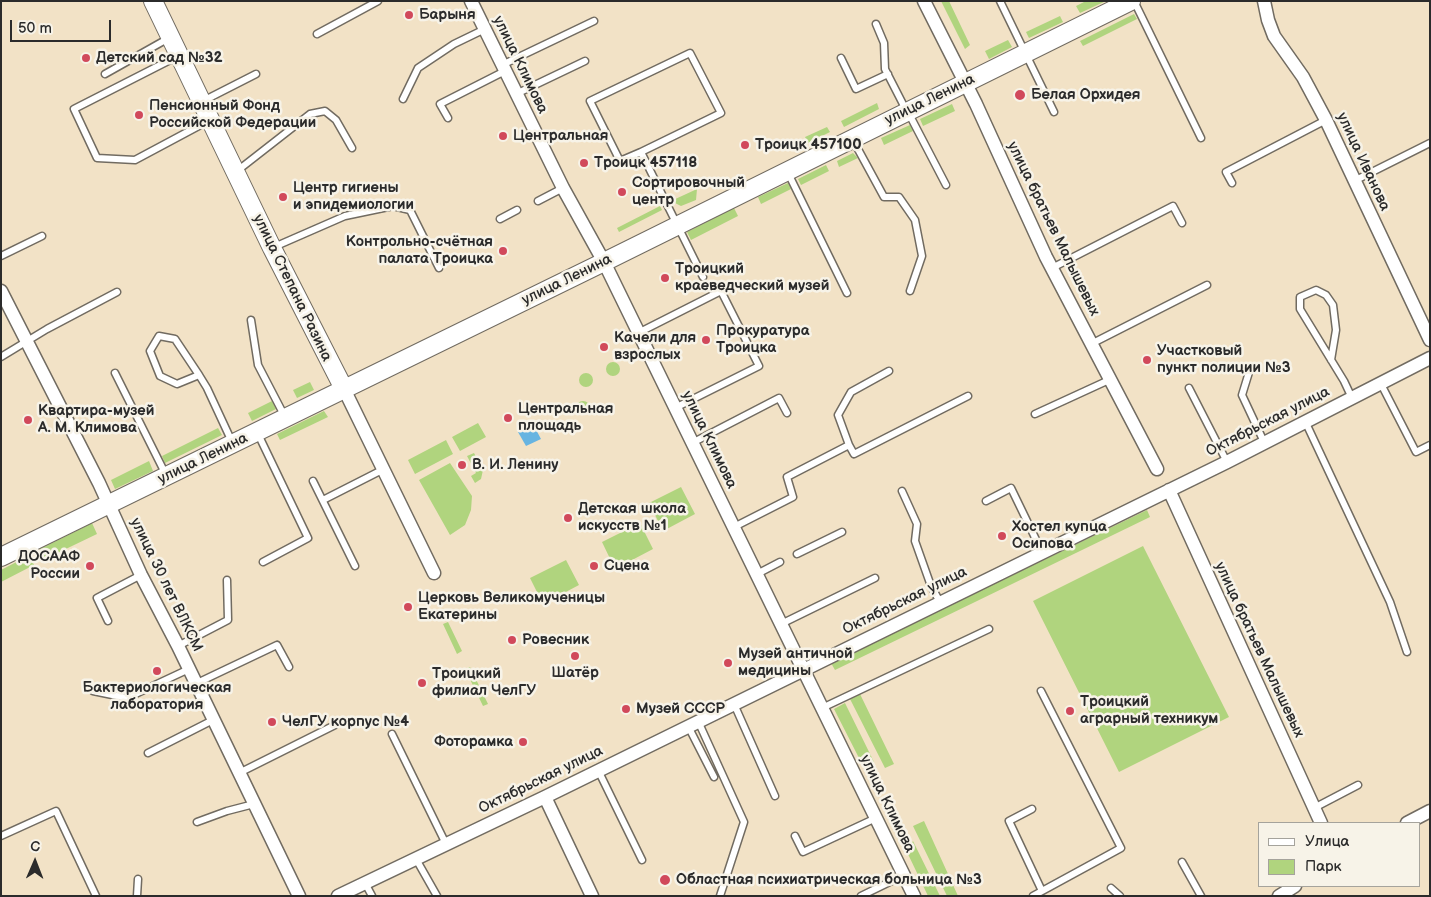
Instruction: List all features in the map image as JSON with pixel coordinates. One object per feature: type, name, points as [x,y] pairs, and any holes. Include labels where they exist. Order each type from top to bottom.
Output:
[{"type":"street","name":"улица Степана Разина","points":[[153,1],[272,248],[384,469],[434,573]]},
{"type":"street","name":"улица Климова","points":[[471,1],[562,188],[604,262],[914,896]]},
{"type":"street","name":"улица братьев Малышевых","points":[[924,1],[966,83],[1052,268],[1157,469]]},
{"type":"street","name":"улица Ленина","points":[[1,557],[234,445],[852,138],[1133,1]]},
{"type":"street","name":"улица Иванова","points":[[1264,1],[1274,36],[1303,77],[1326,120],[1430,340]]},
{"type":"street","name":"улица 30 лет ВЛКСМ","points":[[1,291],[109,505],[141,575],[178,646],[299,896]]},
{"type":"street","name":"Октябрьская улица","points":[[338,896],[545,797],[1227,462],[1429,360]]},
{"type":"street","name":"улица братьев Малышевых","points":[[1168,490],[1321,822]]},
{"type":"street","points":[[545,797],[592,896]]},
{"type":"street","points":[[1409,822],[1430,811]]},
{"type":"street","points":[[1279,896],[1293,887]]},
{"type":"lane","points":[[317,34],[378,1]]},
{"type":"lane","points":[[1000,1],[1054,112]]},
{"type":"lane","points":[[1133,1],[1201,138]]},
{"type":"lane","points":[[448,118],[440,104],[594,21]]},
{"type":"lane","points":[[876,24],[884,43],[885,69],[946,185]]},
{"type":"lane","points":[[403,99],[418,68],[454,44],[485,29]]},
{"type":"lane","points":[[105,74],[170,37]]},
{"type":"lane","points":[[690,53],[721,114],[641,152],[620,161],[590,101],[690,53]]},
{"type":"lane","points":[[179,55],[74,109],[93,150],[97,158],[135,160],[210,120]]},
{"type":"lane","points":[[841,58],[856,89],[888,74]]},
{"type":"lane","points":[[516,94],[584,61]]},
{"type":"lane","points":[[202,102],[256,74]]},
{"type":"lane","points":[[236,172],[310,114],[325,111],[336,120],[352,148]]},
{"type":"lane","points":[[1232,183],[1226,172],[1326,120]]},
{"type":"lane","points":[[852,138],[884,197],[899,197],[915,220],[922,256],[910,291]]},
{"type":"lane","points":[[1354,181],[1430,143]]},
{"type":"lane","points":[[641,152],[703,276]]},
{"type":"lane","points":[[788,171],[847,293]]},
{"type":"lane","points":[[538,201],[562,188]]},
{"type":"lane","points":[[272,248],[345,216],[393,206],[410,210],[439,268]]},
{"type":"lane","points":[[1052,268],[1173,206],[1182,223]]},
{"type":"lane","points":[[500,219],[517,210]]},
{"type":"lane","points":[[1,256],[42,236]]},
{"type":"lane","points":[[1091,344],[1207,285]]},
{"type":"lane","points":[[1331,360],[1336,330],[1333,305],[1326,295],[1316,290],[1300,298],[1300,309],[1352,398]]},
{"type":"lane","points":[[638,332],[721,291],[759,366],[675,408]]},
{"type":"lane","points":[[1,357],[116,292]]},
{"type":"lane","points":[[251,320],[258,365],[286,418]]},
{"type":"lane","points":[[199,375],[177,384],[160,376],[150,351],[160,336],[175,339],[199,375],[207,388],[234,445]]},
{"type":"lane","points":[[1250,369],[1242,395],[1264,442]]},
{"type":"lane","points":[[888,371],[850,392],[838,415],[854,454],[968,396]]},
{"type":"lane","points":[[115,373],[167,477]]},
{"type":"lane","points":[[1035,414],[1109,380]]},
{"type":"lane","points":[[1381,384],[1416,452],[1430,445]]},
{"type":"lane","points":[[1189,388],[1227,462]]},
{"type":"lane","points":[[692,442],[779,398],[787,413]]},
{"type":"lane","points":[[1305,421],[1390,602],[1407,652]]},
{"type":"lane","points":[[258,432],[308,538],[263,562]]},
{"type":"lane","points":[[734,527],[793,496],[787,477],[850,445]]},
{"type":"lane","points":[[323,500],[384,469]]},
{"type":"lane","points":[[314,480],[355,566]]},
{"type":"lane","points":[[986,502],[1011,488],[1042,552]]},
{"type":"lane","points":[[902,491],[917,524],[915,542],[931,586],[940,602]]},
{"type":"lane","points":[[797,554],[842,532]]},
{"type":"lane","points":[[757,574],[780,562]]},
{"type":"lane","points":[[108,622],[97,598],[141,575]]},
{"type":"lane","points":[[781,624],[875,578]]},
{"type":"lane","points":[[178,646],[228,620],[227,580]]},
{"type":"lane","points":[[822,708],[989,628]]},
{"type":"lane","points":[[195,684],[277,645],[289,667]]},
{"type":"lane","points":[[92,691],[127,698],[189,670]]},
{"type":"lane","points":[[1033,896],[1122,848],[1040,691]]},
{"type":"lane","points":[[734,703],[775,796]]},
{"type":"lane","points":[[148,753],[213,720]]},
{"type":"lane","points":[[693,723],[714,777]]},
{"type":"lane","points":[[693,723],[744,822],[720,896]]},
{"type":"lane","points":[[239,773],[335,725]]},
{"type":"lane","points":[[392,734],[446,844]]},
{"type":"lane","points":[[598,770],[642,860]]},
{"type":"lane","points":[[1314,808],[1358,785]]},
{"type":"lane","points":[[197,822],[254,804]]},
{"type":"lane","points":[[1032,809],[1008,821],[1042,891]]},
{"type":"lane","points":[[1,836],[56,810],[96,896]]},
{"type":"lane","points":[[795,836],[803,852],[876,818]]},
{"type":"lane","points":[[416,858],[437,896]]},
{"type":"lane","points":[[1182,862],[1201,896]]},
{"type":"lane","points":[[861,896],[904,875]]},
{"type":"lane","points":[[137,896],[138,879]]},
{"type":"lane","points":[[365,883],[372,896]]},
{"type":"lane","points":[[1111,888],[1120,896]]},
{"type":"green space","points":[[941,1],[949,1],[970,45],[965,49]]},
{"type":"green space","points":[[1086,1],[1106,1],[1080,13],[1076,6]]},
{"type":"green space","points":[[1134,14],[1137,19],[1083,46],[1080,41]]},
{"type":"green space","points":[[1060,16],[1063,22],[1029,38],[1026,32]]},
{"type":"green space","points":[[1008,40],[1012,47],[989,59],[985,51]]},
{"type":"green space","points":[[877,103],[879,109],[844,127],[841,121]]},
{"type":"green space","points":[[952,104],[955,111],[923,126],[920,119]]},
{"type":"green space","points":[[910,125],[913,131],[884,145],[881,138]]},
{"type":"green space","points":[[827,127],[830,132],[808,143],[805,137]]},
{"type":"green space","points":[[853,153],[858,158],[839,167],[837,161]]},
{"type":"green space","points":[[826,165],[829,171],[801,185],[798,179]]},
{"type":"green space","points":[[788,183],[791,189],[761,204],[758,197]]},
{"type":"green space","points":[[697,189],[696,200],[681,206],[671,201]]},
{"type":"green space","points":[[660,206],[662,210],[619,232],[617,228]]},
{"type":"green space","points":[[734,208],[738,216],[691,240],[687,232]]},
{"type":"green space","points":[[610,362],[616,362],[620,369],[616,376],[610,376],[606,372],[606,366]]},
{"type":"green space","points":[[583,373],[589,373],[593,380],[589,387],[583,387],[579,383],[579,377]]},
{"type":"green space","points":[[310,382],[314,390],[297,398],[293,390]]},
{"type":"green space","points":[[272,401],[276,409],[252,421],[248,413]]},
{"type":"green space","points":[[580,401],[586,401],[590,408],[586,415],[580,415],[576,411],[576,405]]},
{"type":"green space","points":[[324,411],[328,417],[280,440],[277,434]]},
{"type":"green space","points":[[478,423],[486,437],[460,451],[452,437]]},
{"type":"green space","points":[[218,428],[222,435],[165,463],[162,456]]},
{"type":"green space","points":[[446,440],[453,454],[415,474],[408,460]]},
{"type":"green space","points":[[474,453],[483,470],[481,479],[475,483],[471,476],[476,473],[467,456]]},
{"type":"green space","points":[[149,461],[153,471],[115,489],[111,480]]},
{"type":"green space","points":[[450,463],[472,496],[471,510],[465,525],[450,535],[419,480]]},
{"type":"green space","points":[[681,487],[695,514],[663,531],[649,503]]},
{"type":"green space","points":[[1147,510],[1150,517],[835,670],[831,663]]},
{"type":"green space","points":[[92,523],[97,534],[45,559],[40,549]]},
{"type":"green space","points":[[640,523],[653,549],[615,569],[602,542]]},
{"type":"green space","points":[[1143,546],[1229,717],[1119,772],[1033,601]]},
{"type":"green space","points":[[30,555],[34,565],[1,582],[1,570]]},
{"type":"green space","points":[[566,560],[579,585],[543,604],[530,578]]},
{"type":"green space","points":[[448,622],[462,651],[457,654],[443,624]]},
{"type":"green space","points":[[470,667],[488,704],[483,706],[465,669]]},
{"type":"green space","points":[[860,694],[894,764],[885,768],[850,699]]},
{"type":"green space","points":[[845,703],[874,762],[859,758],[834,709]]},
{"type":"green space","points":[[924,821],[958,896],[947,896],[913,826]]},
{"type":"green space","points":[[913,841],[940,896],[928,896],[907,852]]},
{"type":"water","points":[[533,424],[541,439],[526,446],[518,432]]},
{"type":"place","name":"Барыня","points":[[409,15]]},
{"type":"place","name":"Детский сад №32","points":[[86,58]]},
{"type":"place","name":"Белая Орхидея","points":[[1020,95]]},
{"type":"place","name":"Пенсионный Фонд Российской Федерации","points":[[139,115]]},
{"type":"place","name":"Центральная","points":[[503,136]]},
{"type":"place","name":"Троицк 457100","points":[[745,145]]},
{"type":"place","name":"Троицк 457118","points":[[584,163]]},
{"type":"place","name":"Сортировочный центр","points":[[622,192]]},
{"type":"place","name":"Центр гигиены и эпидемиологии","points":[[283,197]]},
{"type":"place","name":"Контрольно-счётная палата Троицка","points":[[503,251]]},
{"type":"place","name":"Троицкий краеведческий музей","points":[[665,278]]},
{"type":"place","name":"Прокуратура Троицка","points":[[706,340]]},
{"type":"place","name":"Качели для взрослых","points":[[604,347]]},
{"type":"place","name":"Участковый пункт полиции №3","points":[[1147,360]]},
{"type":"place","name":"Центральная площадь","points":[[508,418]]},
{"type":"place","name":"Квартира-музей А. М. Климова","points":[[28,420]]},
{"type":"place","name":"В. И. Ленину","points":[[462,465]]},
{"type":"place","name":"Детская школа искусств №1","points":[[568,518]]},
{"type":"place","name":"Хостел купца Осипова","points":[[1002,536]]},
{"type":"place","name":"ДОСААФ России","points":[[90,566]]},
{"type":"place","name":"Сцена","points":[[594,566]]},
{"type":"place","name":"Церковь Великомученицы Екатерины","points":[[408,607]]},
{"type":"place","name":"Ровесник","points":[[512,640]]},
{"type":"place","name":"Шатёр","points":[[575,656]]},
{"type":"place","name":"Музей античной медицины","points":[[728,663]]},
{"type":"place","name":"Бактериологическая лаборатория","points":[[157,671]]},
{"type":"place","name":"Троицкий филиал ЧелГУ","points":[[422,683]]},
{"type":"place","name":"Музей СССР","points":[[626,709]]},
{"type":"place","name":"Троицкий аграрный техникум","points":[[1070,711]]},
{"type":"place","name":"ЧелГУ корпус №4","points":[[272,722]]},
{"type":"place","name":"Фоторамка","points":[[523,742]]},
{"type":"place","name":"Областная психиатрическая больница №3","points":[[665,880]]}]
